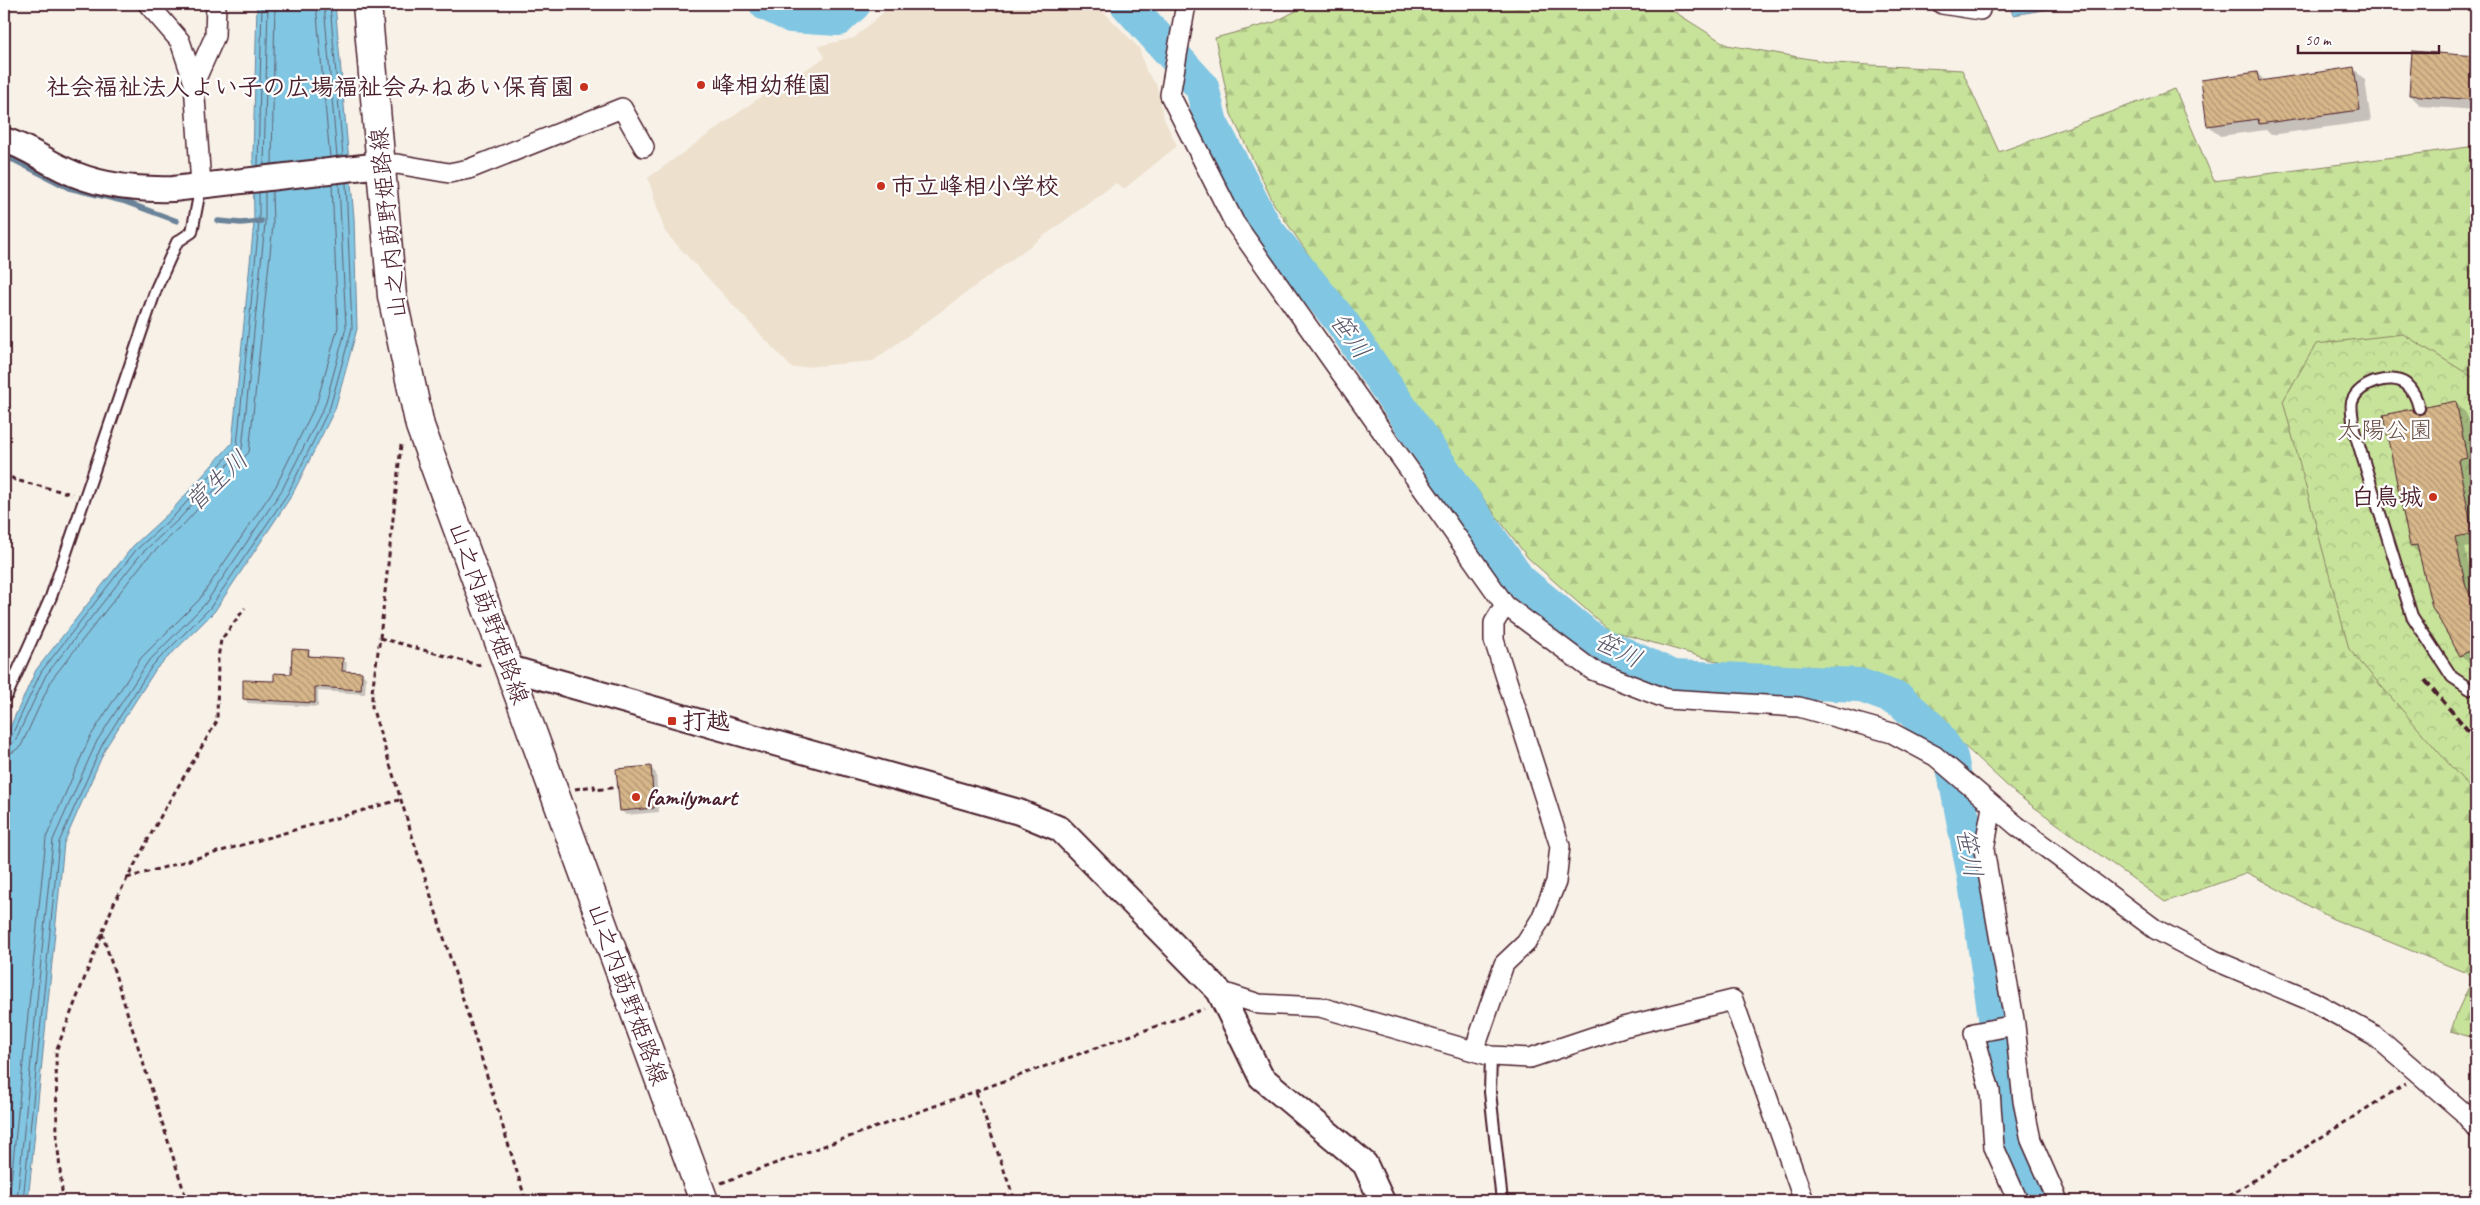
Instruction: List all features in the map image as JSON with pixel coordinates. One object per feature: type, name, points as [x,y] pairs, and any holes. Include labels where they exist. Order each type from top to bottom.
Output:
[{"type":"main road","name":"山之内莇野姫路線","points":[[367,4],[369,167],[392,296],[420,426],[702,1196]]},
{"type":"street","points":[[148,4],[180,41],[194,83],[208,185]]},
{"type":"street","points":[[194,83],[215,36],[216,4]]},
{"type":"street","points":[[1186,4],[1170,95],[1234,222],[1505,605],[1592,670],[1667,699],[1799,707],[1892,733],[1935,756],[1992,807],[2156,929],[2214,960],[2314,1002],[2374,1036],[2464,1112],[2476,1128]]},
{"type":"street","points":[[1942,4],[1980,10]]},
{"type":"street","points":[[4,140],[38,154],[62,169],[97,183],[147,189],[208,185],[397,164],[449,173],[469,169],[622,108],[644,147]]},
{"type":"street","points":[[1483,1054],[1504,964],[1526,943],[1541,919],[1556,882],[1560,846],[1494,640],[1494,623],[1505,605]]},
{"type":"street","points":[[507,662],[1019,812],[1060,829],[1221,997],[1261,1077],[1365,1164],[1382,1201]]},
{"type":"street","points":[[1992,807],[1984,850],[2016,1025],[2023,1101],[2031,1140],[2058,1201]]},
{"type":"street","points":[[1221,997],[1259,1004],[1320,1007],[1483,1054],[1530,1058],[1623,1027],[1733,1000],[1804,1201]]},
{"type":"street","points":[[2016,1025],[1974,1033],[1990,1092],[1994,1147],[2018,1201]]},
{"type":"lane","points":[[4,697],[7,695],[51,597],[156,289],[177,242],[192,232],[208,185]]},
{"type":"lane","points":[[2419,408],[2416,396],[2405,383],[2382,379],[2361,388],[2352,402],[2354,430],[2412,616],[2452,678],[2470,689],[2476,688]]},
{"type":"lane","points":[[1483,1054],[1490,1092],[1502,1201]]},
{"type":"path","points":[[402,440],[380,638],[372,692],[372,707],[399,800],[526,1201]]},
{"type":"path","points":[[4,472],[16,480],[64,493],[85,496]]},
{"type":"path","points":[[63,1201],[58,1147],[56,1051],[102,933],[127,878],[163,812],[217,721],[218,658],[221,640],[245,608]]},
{"type":"path","points":[[380,638],[478,664],[507,662]]},
{"type":"path","points":[[568,790],[594,786],[595,790],[618,787]]},
{"type":"path","points":[[127,878],[399,800]]},
{"type":"path","points":[[102,933],[187,1201]]},
{"type":"path","points":[[671,1201],[702,1196],[1221,997]]},
{"type":"path","points":[[2221,1201],[2421,1074]]},
{"type":"path","points":[[976,1092],[1015,1201]]},
{"type":"shaded area","name":"市立峰相小学校","points":[[893,4],[1096,4],[1139,48],[1146,71],[1156,84],[1164,119],[1177,146],[1124,189],[1116,183],[873,361],[792,368],[665,232],[648,178],[766,93],[825,58],[819,46],[854,38]]},
{"type":"green space","points":[[1309,4],[1662,4],[1727,45],[1834,63],[1962,70],[1999,152],[2175,89],[2214,181],[2476,146],[2476,1039],[2451,1031],[2458,1010],[2474,976],[2333,919],[2248,873],[2165,902],[2016,794],[1930,714],[1847,674],[1747,670],[1609,630],[1528,558],[1392,377],[1274,204],[1231,114],[1215,38],[1275,22]]},
{"type":"green space","name":"太陽公園","points":[[2403,334],[2476,379],[2476,795],[2349,649],[2283,401],[2316,344]]},
{"type":"water","name":"菅生川","points":[[257,4],[335,4],[354,218],[357,329],[335,409],[292,495],[214,612],[156,669],[106,747],[64,843],[28,1201],[4,1201],[4,740],[36,670],[133,546],[171,511],[232,443],[254,223],[253,155]]},
{"type":"water","points":[[2009,4],[2079,4],[2013,15]]},
{"type":"building","points":[[2412,51],[2476,56],[2476,100],[2409,95]]},
{"type":"building","points":[[2354,67],[2360,110],[2259,124],[2258,119],[2207,126],[2201,80],[2257,72],[2259,81]]},
{"type":"building","name":"白鳥城","points":[[2456,401],[2467,458],[2458,460],[2473,534],[2455,537],[2466,587],[2476,604],[2476,647],[2460,656],[2432,607],[2417,545],[2410,546],[2383,415],[2412,409],[2414,413],[2420,415],[2424,413],[2426,407]]},
{"type":"building","points":[[292,649],[309,650],[308,656],[343,658],[342,671],[362,672],[361,690],[315,687],[315,703],[243,699],[243,680],[274,681],[274,673],[291,674]]},
{"type":"building","name":"familymart","points":[[651,766],[654,808],[620,811],[616,769]]},
{"type":"waterway","name":"笹川","points":[[766,4],[791,16],[838,19],[854,4]]},
{"type":"waterway","name":"笹川","points":[[1127,4],[1202,87],[1211,123],[1266,229],[1341,321],[1519,580],[1591,639],[1673,677],[1859,685],[1900,700],[1933,730],[1951,757],[1974,876],[2011,1124],[2045,1201]]},
{"type":"waterway","points":[[4,158],[14,160],[69,188],[123,201],[177,221]]},
{"type":"waterway","points":[[218,221],[241,223],[261,221]]},
{"type":"railway","points":[[2425,680],[2476,740]]},
{"type":"place","name":"峰相幼稚園","points":[[701,85]]},
{"type":"place","name":"社会福祉法人よい子の広場福祉会みねあい保育園","points":[[584,87]]},
{"type":"place","name":"市立峰相小学校","points":[[881,186]]},
{"type":"place","name":"白鳥城","points":[[2433,497]]},
{"type":"place","name":"打越","points":[[672,721]]},
{"type":"place","name":"familymart","points":[[636,797]]}]
